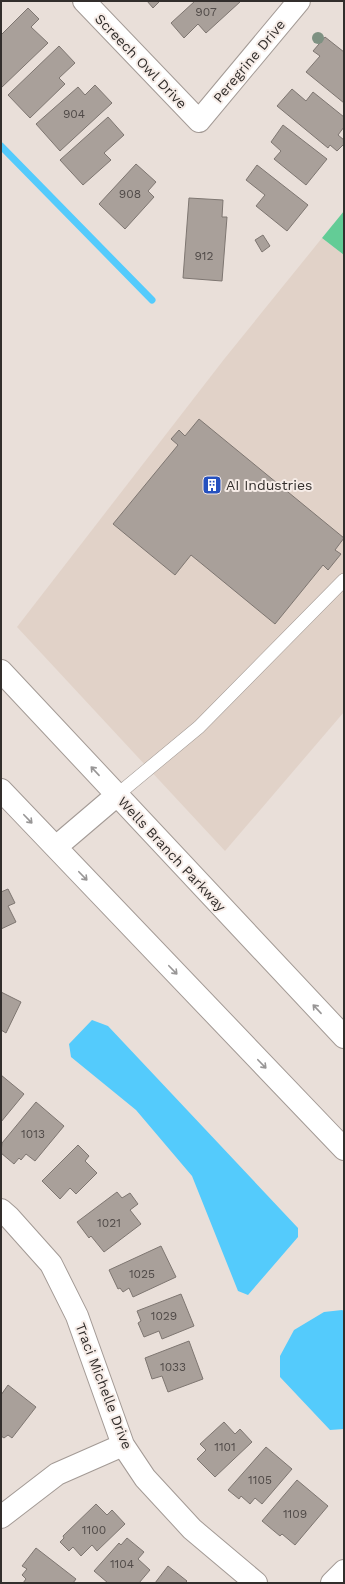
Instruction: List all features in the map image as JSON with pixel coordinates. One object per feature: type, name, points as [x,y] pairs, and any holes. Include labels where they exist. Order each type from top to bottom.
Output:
[{"type":"main road","name":"Screech Owl Drive","points":[[84,1],[199,121]]},
{"type":"main road","name":"Peregrine Drive","points":[[199,121],[299,1]]},
{"type":"main road","name":"Wells Branch Parkway","points":[[1,671],[344,1037]]},
{"type":"main road","points":[[1,790],[344,1149]]},
{"type":"main road","points":[[56,848],[117,795]]},
{"type":"main road","name":"Traci Michelle Drive","points":[[1,1210],[51,1264],[77,1316],[123,1445],[145,1478],[192,1529],[256,1583]]},
{"type":"main road","points":[[1,1515],[57,1474],[123,1445]]},
{"type":"main road","points":[[332,1583],[344,1571]]},
{"type":"lane","points":[[117,795],[199,727],[344,580]]},
{"type":"shaded area","points":[[322,238],[344,255],[344,712],[225,851],[17,627],[225,358]]},
{"type":"green space","points":[[344,211],[344,255],[322,238]]},
{"type":"water","points":[[92,1020],[108,1026],[298,1228],[298,1237],[248,1295],[238,1291],[192,1176],[136,1110],[71,1057],[69,1044]]},
{"type":"water","points":[[344,1311],[344,1429],[330,1430],[280,1377],[280,1356],[294,1330],[324,1312]]},
{"type":"building","points":[[147,1],[160,1],[153,8]]},
{"type":"building","points":[[195,1],[241,1],[206,33],[198,24],[184,38],[171,23]]},
{"type":"building","points":[[28,8],[39,19],[31,27],[48,43],[1,88],[1,35]]},
{"type":"building","points":[[325,37],[344,52],[344,103],[306,72],[320,56],[313,51]]},
{"type":"building","points":[[59,46],[75,63],[59,78],[65,84],[30,118],[8,95]]},
{"type":"building","points":[[95,85],[112,103],[60,151],[36,124],[78,87],[85,95]]},
{"type":"building","points":[[292,89],[306,101],[313,92],[344,117],[344,127],[338,135],[344,140],[344,144],[337,151],[330,145],[328,148],[277,106]]},
{"type":"building","points":[[108,117],[124,135],[104,153],[111,160],[83,185],[60,160]]},
{"type":"building","points":[[283,125],[327,159],[306,185],[274,159],[281,151],[271,142]]},
{"type":"building","points":[[136,164],[156,182],[148,191],[154,197],[125,229],[99,204]]},
{"type":"building","points":[[257,165],[308,205],[287,231],[256,206],[265,195],[246,180]]},
{"type":"building","points":[[189,198],[223,200],[222,217],[227,217],[222,281],[183,278]]},
{"type":"building","points":[[263,235],[270,246],[262,252],[255,240]]},
{"type":"building","name":"AI Industries","points":[[199,419],[344,538],[335,550],[341,554],[328,570],[323,565],[275,624],[191,555],[175,575],[113,524],[178,445],[171,439],[179,430],[185,436]]},
{"type":"building","points":[[8,889],[15,903],[8,906],[16,922],[1,929],[1,892]]},
{"type":"building","points":[[1,992],[21,1002],[6,1033],[1,1030]]},
{"type":"building","points":[[1,1075],[24,1094],[1,1122]]},
{"type":"building","points":[[36,1102],[64,1126],[35,1161],[26,1154],[21,1160],[19,1158],[14,1164],[1,1153],[2,1143]]},
{"type":"building","points":[[78,1145],[89,1156],[85,1161],[97,1173],[76,1194],[70,1188],[60,1199],[42,1181]]},
{"type":"building","points":[[117,1192],[122,1198],[130,1193],[138,1204],[130,1210],[141,1224],[104,1252],[91,1236],[89,1238],[77,1222]]},
{"type":"building","points":[[161,1246],[176,1277],[133,1297],[129,1288],[123,1292],[120,1288],[118,1289],[109,1270]]},
{"type":"building","points":[[181,1294],[194,1326],[162,1339],[159,1331],[144,1337],[138,1323],[141,1321],[137,1311]]},
{"type":"building","points":[[189,1341],[203,1379],[168,1392],[162,1376],[152,1379],[145,1358]]},
{"type":"building","points":[[8,1385],[36,1407],[12,1438],[8,1435],[4,1438],[1,1436],[1,1395]]},
{"type":"building","points":[[224,1422],[235,1434],[240,1429],[252,1442],[215,1477],[197,1459],[206,1450],[200,1444]]},
{"type":"building","points":[[266,1447],[292,1469],[262,1504],[255,1498],[250,1504],[241,1496],[239,1499],[228,1490]]},
{"type":"building","points":[[297,1480],[328,1506],[295,1545],[282,1534],[280,1536],[262,1521]]},
{"type":"building","points":[[96,1504],[107,1515],[112,1510],[125,1524],[97,1551],[92,1545],[81,1556],[73,1547],[69,1551],[60,1542],[64,1538],[63,1536]]},
{"type":"building","points":[[127,1538],[144,1552],[138,1559],[150,1570],[139,1583],[108,1583],[94,1571],[119,1543],[121,1545]]},
{"type":"building","points":[[36,1548],[76,1579],[73,1583],[23,1583],[26,1579],[22,1575],[27,1569],[22,1566]]},
{"type":"building","points":[[168,1566],[187,1581],[185,1583],[155,1583]]},
{"type":"waterway","points":[[1,146],[152,300]]},
{"type":"place","name":"AI Industries","points":[[212,485]]}]
